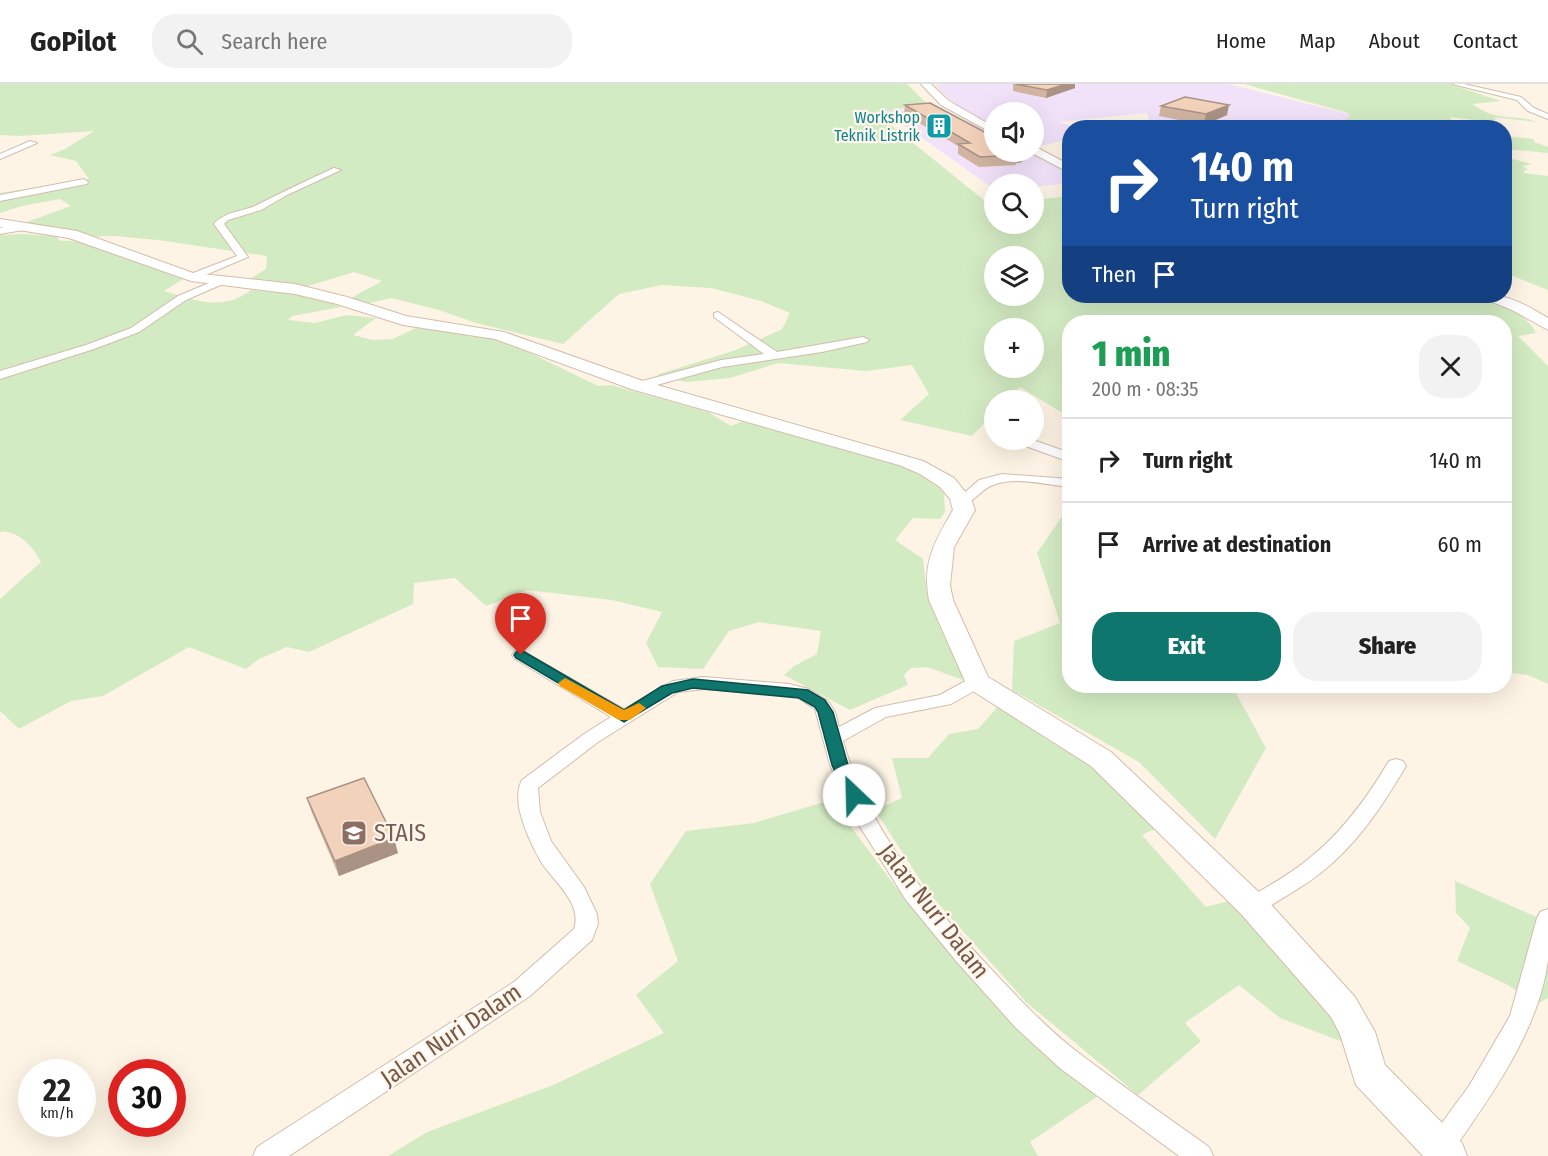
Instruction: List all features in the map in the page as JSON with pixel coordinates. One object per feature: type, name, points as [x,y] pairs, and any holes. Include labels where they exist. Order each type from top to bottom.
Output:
[{"type":"main road","points":[[926,84],[945,103],[984,124]]},
{"type":"main road","points":[[1044,155],[1062,165]]},
{"type":"main road","points":[[0,223],[83,237],[192,277],[295,289],[342,300],[403,320],[498,334],[639,386],[913,463],[945,482],[962,501],[964,510],[940,556],[938,585],[941,600],[977,682],[1101,759],[1252,906],[1343,1007],[1357,1032],[1369,1074],[1443,1152]]},
{"type":"main road","points":[[1508,303],[1548,325]]},
{"type":"street","points":[[1455,84],[1520,98],[1528,104],[1531,110],[1548,117]]},
{"type":"street","points":[[0,157],[33,143]]},
{"type":"street","points":[[192,277],[243,257],[219,224],[225,218],[258,208],[284,193],[337,170]]},
{"type":"street","points":[[0,198],[84,182]]},
{"type":"street","points":[[0,231],[26,227]]},
{"type":"street","points":[[0,375],[90,347],[135,330],[182,298],[221,281]]},
{"type":"street","points":[[718,315],[773,355]]},
{"type":"street","points":[[639,386],[721,364],[822,349],[862,340]]},
{"type":"street","points":[[1044,449],[1062,456]]},
{"type":"street","points":[[962,501],[979,486],[992,480],[1010,478],[1062,482]]},
{"type":"street","points":[[521,655],[624,717]]},
{"type":"street","points":[[832,739],[881,712],[945,700],[977,682]]},
{"type":"street","name":"Jalan Nuri Dalam","points":[[266,1156],[522,989],[584,934],[588,923],[587,914],[578,895],[548,855],[529,811],[528,785],[667,689],[681,685],[714,684],[789,690],[803,693],[820,703],[826,712],[840,765],[869,825],[914,894],[965,956],[1024,1021],[1070,1061],[1200,1156]]},
{"type":"street","points":[[1252,906],[1320,861],[1350,831],[1378,797],[1396,766]]},
{"type":"street","points":[[1443,1152],[1521,1018],[1548,918]]},
{"type":"shaded area","points":[[1228,84],[1357,116],[1360,120],[1149,120],[1147,113],[1062,120],[1059,122],[1062,123],[1062,141],[1044,145],[1044,102],[984,102],[984,121],[959,108],[935,85]]},
{"type":"shaded area","points":[[938,107],[984,129],[984,162],[1044,162],[1044,160],[1062,169],[1062,184],[1044,186],[1044,174],[984,174],[984,182],[884,111]]},
{"type":"green space","points":[[0,84],[907,84],[927,104],[876,113],[984,200],[984,234],[1044,234],[1044,199],[1062,197],[1062,303],[1491,303],[1497,305],[1516,313],[1531,325],[1536,333],[1518,336],[1548,366],[1548,684],[1528,675],[1512,673],[1512,315],[1062,315],[1062,413],[1044,402],[1044,390],[1025,390],[1020,387],[1017,390],[984,390],[984,423],[972,436],[900,420],[929,394],[912,365],[866,371],[778,363],[730,378],[686,382],[656,375],[736,350],[782,329],[790,313],[761,301],[711,288],[662,285],[619,294],[563,344],[476,323],[439,310],[391,298],[370,303],[349,299],[382,281],[354,272],[302,288],[251,278],[266,269],[267,256],[158,240],[114,236],[86,237],[24,223],[71,206],[60,199],[22,206],[0,213],[0,193],[89,179],[76,161],[50,155],[65,149],[94,131],[21,136],[0,135]]},
{"type":"green space","points":[[1244,84],[1449,84],[1501,101],[1472,104],[1487,113],[1537,122],[1493,117],[1497,119],[1473,120],[1450,117],[1452,120],[1346,120],[1350,116],[1348,113]]},
{"type":"green space","points":[[1512,137],[1534,139],[1534,142],[1548,147],[1548,153],[1512,151]]},
{"type":"green space","points":[[1512,159],[1532,164],[1523,166],[1528,170],[1524,170],[1524,173],[1548,176],[1548,290],[1512,276]]},
{"type":"green space","points":[[0,235],[56,236],[60,241],[89,244],[122,254],[183,279],[164,291],[197,300],[230,301],[251,290],[285,293],[319,300],[341,307],[292,316],[288,320],[315,323],[346,315],[376,318],[353,335],[373,340],[393,339],[416,328],[487,337],[514,345],[598,386],[611,385],[708,412],[731,426],[745,420],[891,462],[932,479],[944,494],[945,512],[940,519],[913,518],[895,540],[923,559],[927,593],[938,624],[966,681],[927,667],[911,668],[904,675],[908,685],[850,710],[784,675],[794,666],[817,654],[821,631],[759,622],[729,631],[703,669],[658,667],[646,643],[662,612],[612,600],[527,590],[486,606],[455,578],[414,583],[413,604],[309,652],[287,647],[259,659],[246,669],[189,647],[103,696],[71,701],[19,729],[0,711],[0,599],[41,562],[30,546],[19,536],[0,532]]},
{"type":"green space","points":[[1062,516],[1062,693],[1236,693],[1266,748],[1215,839],[1139,762],[1012,690],[1014,641],[1060,623],[1037,553]]},
{"type":"green space","points":[[1001,703],[1092,761],[1161,826],[1142,835],[1206,907],[1229,901],[1328,1005],[1343,1042],[1280,1018],[1239,985],[1185,1023],[1201,1041],[1138,1095],[1026,1002],[928,892],[875,810],[902,798],[892,758],[928,758],[949,734],[978,729]]},
{"type":"green space","points":[[831,800],[895,886],[959,960],[1098,1096],[1030,1142],[1038,1156],[388,1156],[427,1132],[553,1085],[664,1033],[636,995],[678,961],[650,884],[686,831],[754,823]]},
{"type":"green space","points":[[1455,881],[1548,922],[1548,998],[1535,1005],[1508,985],[1457,961],[1470,928],[1456,913]]},
{"type":"building","points":[[1015,84],[1066,84],[1047,90]]},
{"type":"building","points":[[1185,97],[1229,105],[1206,114],[1161,106]]},
{"type":"building","points":[[930,103],[984,132],[984,157],[980,157],[958,144],[970,143],[905,105]]},
{"type":"building","name":"STAIS","points":[[364,778],[394,838],[335,861],[307,798]]},
{"type":"slow traffic","points":[[565,683],[624,717],[639,708]]},
{"type":"place","name":"Workshop Teknik Listrik","points":[[939,126]]},
{"type":"place","name":"STAIS","points":[[354,833]]},
{"type":"route","points":[[521,655],[569,686],[624,717],[667,689],[693,683],[724,684],[803,693],[820,703],[826,712],[840,765],[854,795]]}]
